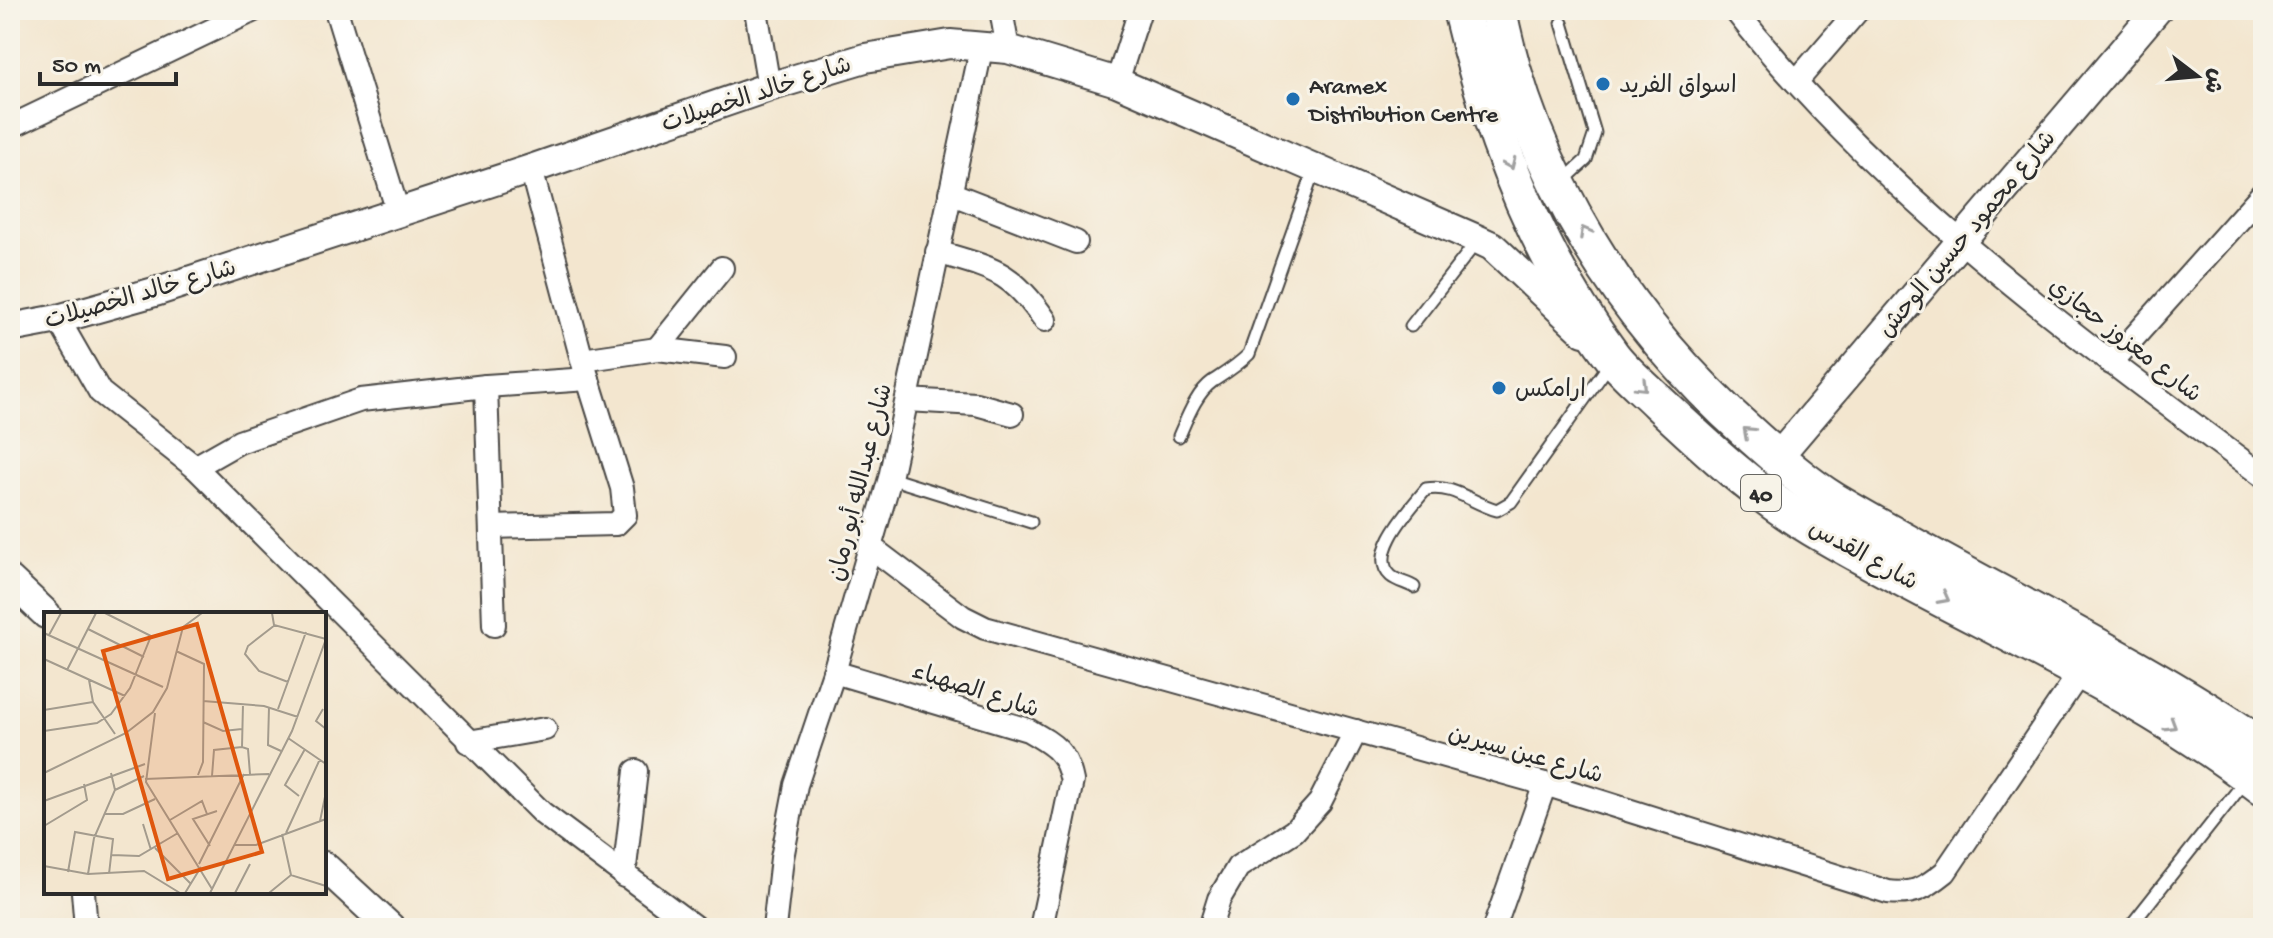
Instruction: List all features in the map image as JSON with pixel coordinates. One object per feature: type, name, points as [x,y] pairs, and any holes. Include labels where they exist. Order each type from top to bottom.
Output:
[{"type":"highway","name":"شارع القدس","points":[[1461,10],[1488,110],[1539,230],[1573,297],[1614,359],[1712,453],[1813,528],[2081,671],[2258,770]]},
{"type":"highway","name":"شارع القدس","points":[[1498,10],[1545,157],[1612,283],[1712,401],[1820,491],[2258,770]]},
{"type":"highway","points":[[1855,512],[1893,515],[1921,524],[2263,720]]},
{"type":"street","points":[[10,127],[254,10]]},
{"type":"street","points":[[336,10],[398,212]]},
{"type":"street","points":[[756,10],[769,87]]},
{"type":"street","points":[[995,47],[1001,10]]},
{"type":"street","points":[[1117,82],[1140,10]]},
{"type":"street","name":"شارع معزوز حجازي","points":[[1735,10],[1796,82],[1856,145],[1960,240],[2111,363],[2263,476]]},
{"type":"street","points":[[1796,82],[1858,10]]},
{"type":"street","name":"شارع محمود حسين الوحش","points":[[1777,458],[2157,10]]},
{"type":"street","name":"شارع خالد الخصيلات","points":[[14,323],[58,319],[158,291],[531,169],[769,87],[865,58],[950,44],[995,47],[1117,82],[1316,166],[1486,243],[1614,359]]},
{"type":"street","name":"شارع عبدالله أبو رمان","points":[[774,928],[782,858],[796,785],[872,548],[890,478],[950,193],[995,47]]},
{"type":"street","points":[[491,527],[616,524],[622,520],[625,508],[622,488],[585,369],[531,169]]},
{"type":"street","points":[[950,193],[1076,242]]},
{"type":"street","points":[[2111,363],[2263,193]]},
{"type":"street","points":[[1486,243],[1525,242],[1539,230]]},
{"type":"street","points":[[937,252],[998,270],[1022,287],[1045,320]]},
{"type":"street","points":[[657,349],[722,268]]},
{"type":"street","points":[[58,319],[100,392],[195,467],[369,637],[468,742],[542,813],[696,928]]},
{"type":"street","points":[[195,467],[239,442],[361,400],[486,386],[585,369],[657,349],[725,357]]},
{"type":"street","points":[[486,386],[494,625]]},
{"type":"street","points":[[907,400],[976,404],[1012,414]]},
{"type":"street","name":"شارع عين سيرين","points":[[872,548],[963,617],[985,628],[1545,784],[1888,892],[1910,894],[1924,889],[1945,872],[2081,671]]},
{"type":"street","points":[[10,580],[44,612]]},
{"type":"street","points":[[10,595],[44,621]]},
{"type":"street","name":"شارع الصهباء","points":[[834,672],[1028,730],[1052,743],[1068,760],[1072,781],[1041,928]]},
{"type":"street","points":[[468,742],[545,729]]},
{"type":"street","points":[[1210,928],[1219,899],[1238,867],[1294,831],[1320,802],[1356,731]]},
{"type":"street","points":[[624,876],[636,771]]},
{"type":"street","points":[[1494,928],[1545,784]]},
{"type":"street","points":[[326,868],[391,928]]},
{"type":"street","points":[[83,894],[86,928]]},
{"type":"lane","points":[[1559,185],[1586,160],[1595,133],[1562,23]]},
{"type":"lane","points":[[1179,436],[1191,408],[1210,383],[1233,371],[1249,354],[1316,166]]},
{"type":"lane","points":[[1411,326],[1486,243]]},
{"type":"lane","points":[[1414,587],[1390,575],[1384,565],[1385,550],[1394,529],[1426,489],[1456,490],[1497,510],[1511,502],[1614,359]]},
{"type":"lane","points":[[890,478],[1031,522]]},
{"type":"lane","points":[[2129,928],[2258,770]]},
{"type":"place","name":"اسواق الفريد","points":[[1603,84]]},
{"type":"place","name":"Aramex Distribution Centre","points":[[1293,99]]},
{"type":"place","name":"ارامكس","points":[[1499,388]]}]
